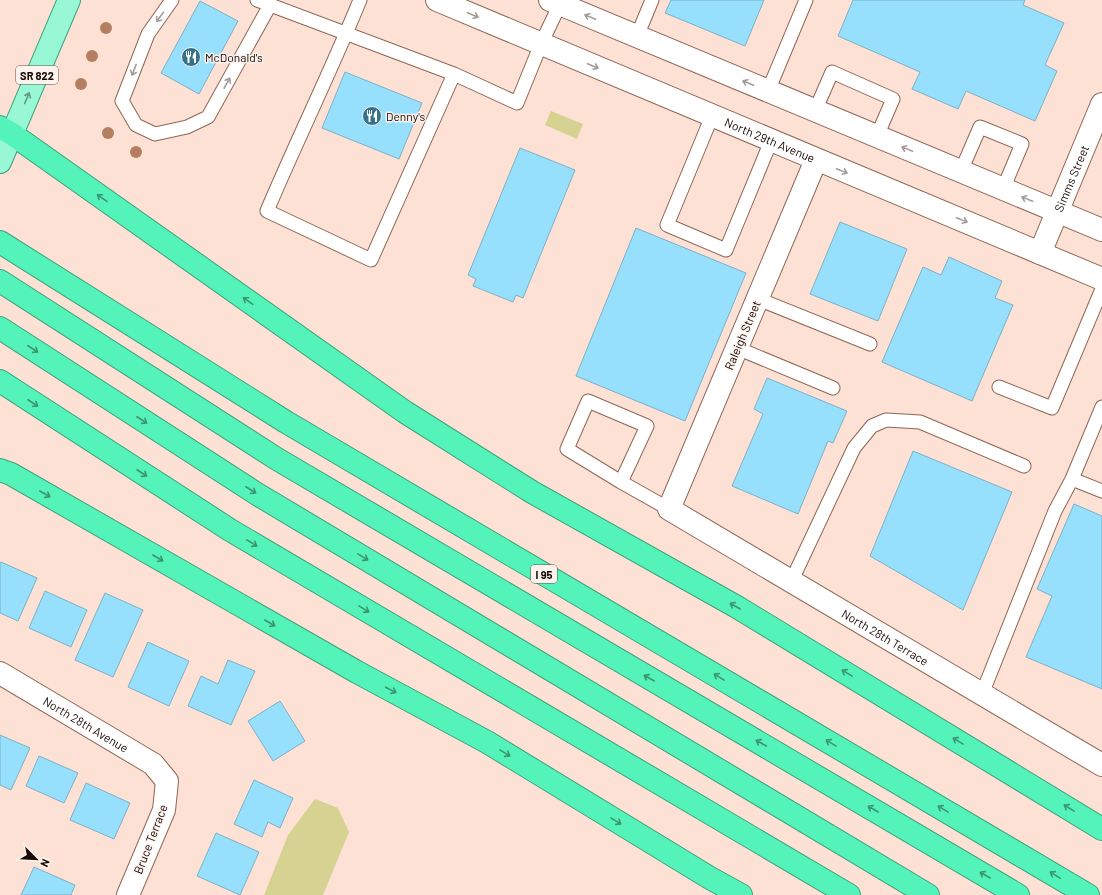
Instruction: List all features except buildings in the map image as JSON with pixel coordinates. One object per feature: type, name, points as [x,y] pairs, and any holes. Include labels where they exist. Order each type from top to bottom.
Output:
[{"type":"highway","points":[[6,131],[404,412],[532,492],[737,607],[1102,829]]},
{"type":"highway","name":"I 95","points":[[2,244],[286,422],[1088,895]]},
{"type":"highway","points":[[0,281],[277,459],[1018,895]]},
{"type":"highway","points":[[0,328],[257,494],[928,895]]},
{"type":"highway","points":[[0,381],[230,530],[849,895]]},
{"type":"highway","points":[[4,473],[350,668],[487,742],[710,878],[741,895]]},
{"type":"main road","name":"SR 822","points":[[0,162],[6,131],[69,0]]},
{"type":"street","name":"North 29th Avenue","points":[[437,0],[1102,279]]},
{"type":"street","points":[[555,2],[1102,230]]},
{"type":"street","name":"Simms Street","points":[[1040,253],[1102,104]]},
{"type":"street","name":"Raleigh Street","points":[[669,509],[816,160]]},
{"type":"street","name":"North 28th Terrace","points":[[669,509],[1102,765]]},
{"type":"street","name":"North 28th Avenue","points":[[0,673],[153,764],[167,781]]},
{"type":"street","name":"Bruce Terrace","points":[[128,895],[164,810],[167,781]]},
{"type":"lane","points":[[172,0],[148,34],[122,101],[136,125],[155,134],[187,127],[208,117],[270,5]]},
{"type":"lane","points":[[257,0],[454,74],[517,103],[541,44],[555,2]]},
{"type":"lane","points":[[360,0],[267,211],[371,260],[454,74]]},
{"type":"lane","points":[[637,36],[652,0]]},
{"type":"lane","points":[[768,91],[806,0]]},
{"type":"lane","points":[[815,111],[832,72],[893,99],[877,136]]},
{"type":"lane","points":[[712,116],[667,225],[726,250],[771,141]]},
{"type":"lane","points":[[961,171],[980,127],[1022,144],[1003,189]]},
{"type":"lane","points":[[1000,387],[1052,408],[1102,289]]},
{"type":"lane","points":[[758,298],[870,344]]},
{"type":"lane","points":[[737,348],[833,388]]},
{"type":"lane","points":[[621,482],[646,426],[588,401],[567,449],[621,482],[669,509]]},
{"type":"lane","points":[[982,694],[1054,511],[1072,479],[1102,407]]},
{"type":"lane","points":[[791,582],[854,448],[872,426],[886,420],[920,422],[1024,466]]},
{"type":"lane","points":[[1072,479],[1102,491]]},
{"type":"shaded area","points":[[551,111],[583,124],[577,139],[545,125]]},
{"type":"shaded area","points":[[315,799],[338,808],[349,832],[323,895],[264,895],[288,835]]},
{"type":"place","name":"McDonald's","points":[[191,57]]},
{"type":"place","name":"Denny's","points":[[372,116]]}]
